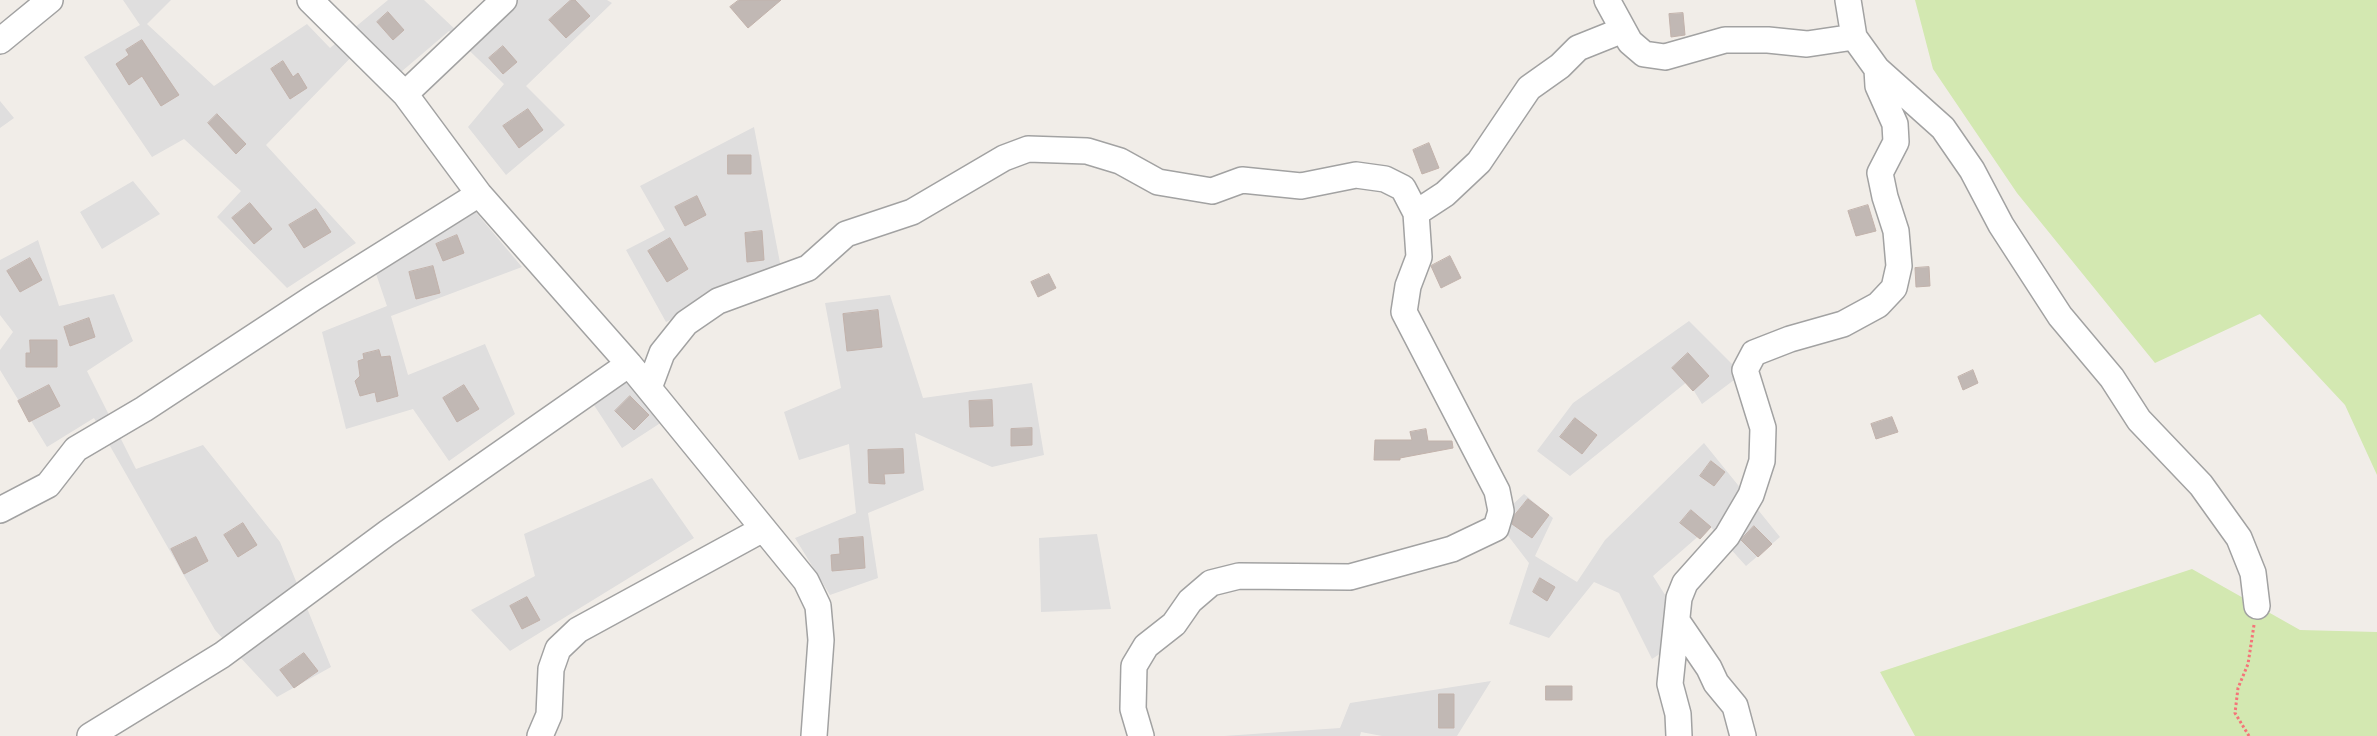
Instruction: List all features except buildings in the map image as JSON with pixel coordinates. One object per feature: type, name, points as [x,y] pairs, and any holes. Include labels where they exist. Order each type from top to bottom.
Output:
[{"type":"street","points":[[310,0],[405,94],[479,194],[629,364],[806,581],[818,606],[820,640],[814,736]]},
{"type":"street","points":[[405,94],[504,0]]},
{"type":"street","points":[[1607,0],[1630,42],[1644,54],[1665,57],[1725,40],[1768,40],[1807,44],[1854,37]]},
{"type":"street","points":[[1848,0],[1854,37],[1877,69],[1943,128],[1972,170],[2001,225],[2060,316],[2112,378],[2139,420],[2201,485],[2239,538],[2254,573],[2257,606]]},
{"type":"street","points":[[0,41],[38,4]]},
{"type":"street","points":[[1416,213],[1445,194],[1479,162],[1529,88],[1560,66],[1578,48],[1623,30]]},
{"type":"street","points":[[1679,736],[1678,714],[1670,684],[1678,598],[1684,583],[1727,536],[1751,495],[1762,461],[1763,428],[1746,370],[1754,353],[1790,339],[1843,324],[1878,305],[1894,288],[1899,266],[1896,231],[1885,197],[1880,173],[1896,142],[1895,124],[1878,86],[1877,69]]},
{"type":"street","points":[[649,388],[662,353],[686,323],[718,301],[808,268],[846,234],[912,212],[1004,158],[1028,149],[1086,151],[1120,161],[1158,182],[1212,191],[1242,180],[1301,186],[1356,175],[1385,179],[1403,188],[1416,213],[1420,257],[1408,286],[1404,312],[1497,491],[1501,511],[1496,528],[1452,549],[1350,577],[1239,576],[1211,584],[1190,602],[1174,624],[1146,646],[1134,666],[1133,708],[1141,736]]},
{"type":"street","points":[[0,510],[48,485],[76,449],[144,409],[314,298],[479,194]]},
{"type":"street","points":[[99,733],[222,655],[387,533],[629,364]]},
{"type":"street","points":[[540,736],[549,714],[551,669],[558,649],[578,630],[763,529]]},
{"type":"street","points":[[1677,622],[1709,668],[1716,683],[1735,706],[1743,736]]},
{"type":"path","points":[[2248,736],[2235,713],[2238,688],[2248,664],[2257,606]]},
{"type":"shaded area","points":[[123,0],[171,0],[147,24],[214,86],[307,24],[330,48],[388,0],[424,0],[459,33],[492,6],[484,0],[607,0],[612,3],[526,86],[565,125],[506,175],[468,127],[504,84],[449,31],[387,84],[360,48],[266,145],[356,243],[287,288],[217,217],[241,191],[184,139],[152,157],[84,57],[140,25]]},
{"type":"shaded area","points":[[0,101],[14,118],[0,128]]},
{"type":"shaded area","points":[[754,127],[781,268],[666,322],[626,250],[665,230],[640,186]]},
{"type":"shaded area","points":[[133,181],[160,214],[102,249],[80,212]]},
{"type":"shaded area","points":[[474,210],[522,267],[391,316],[408,375],[485,344],[515,414],[449,461],[413,409],[346,429],[322,332],[387,306],[372,262]]},
{"type":"shaded area","points":[[38,240],[59,306],[114,294],[133,341],[87,371],[136,469],[203,445],[280,542],[331,667],[277,697],[215,630],[94,418],[47,447],[0,370],[0,350],[13,332],[0,315],[0,260]]},
{"type":"shaded area","points":[[890,295],[923,398],[1032,383],[1044,455],[992,467],[915,433],[924,490],[868,513],[878,578],[830,595],[795,538],[856,513],[849,444],[799,460],[784,412],[841,388],[825,303]]},
{"type":"shaded area","points":[[1689,321],[1742,374],[1702,404],[1688,381],[1570,476],[1537,451],[1573,403]]},
{"type":"shaded area","points":[[630,377],[662,422],[622,448],[590,399]]},
{"type":"shaded area","points":[[1704,443],[1780,537],[1746,566],[1710,526],[1653,576],[1690,634],[1652,659],[1619,593],[1594,582],[1549,638],[1509,624],[1529,563],[1496,520],[1524,494],[1553,518],[1535,556],[1577,582],[1605,540]]},
{"type":"shaded area","points":[[652,478],[694,538],[510,651],[471,610],[535,576],[524,534]]},
{"type":"shaded area","points":[[1097,534],[1111,609],[1041,612],[1039,538]]},
{"type":"shaded area","points":[[1491,681],[1457,736],[1382,736],[1361,732],[1360,736],[1224,736],[1340,728],[1350,703]]},
{"type":"green space","points":[[1915,0],[2377,0],[2377,475],[2345,405],[2260,314],[2155,363],[2017,193],[1933,69]]},
{"type":"green space","points":[[2192,569],[2300,630],[2377,632],[2377,736],[1915,736],[1880,672]]}]
